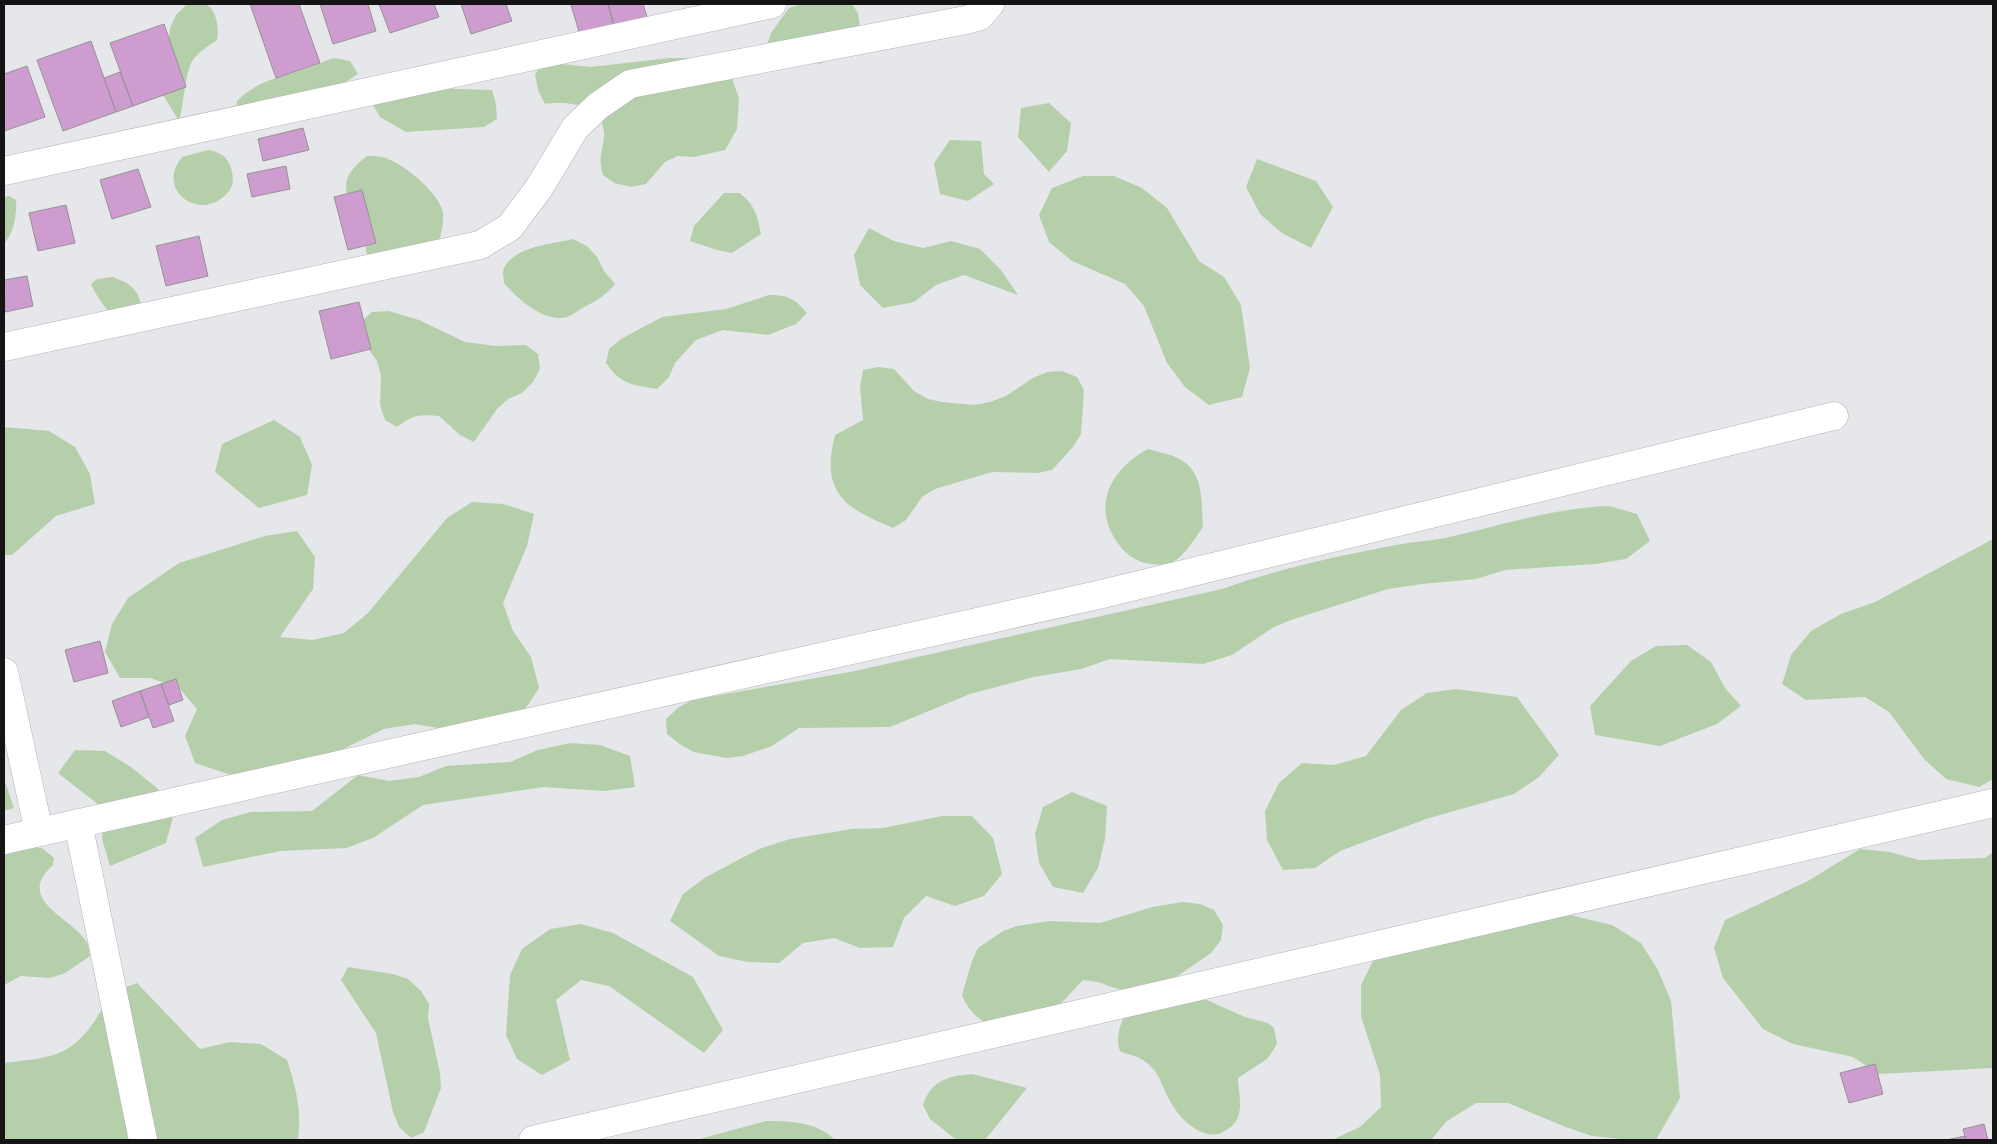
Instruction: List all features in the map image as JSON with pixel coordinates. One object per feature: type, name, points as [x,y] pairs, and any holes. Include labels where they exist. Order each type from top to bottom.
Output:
[{"type":"street","points":[[4,170],[772,4]]},
{"type":"street","points":[[4,346],[480,245],[510,227],[539,188],[574,128],[598,106],[630,84],[966,20],[980,16],[990,4]]},
{"type":"street","points":[[4,840],[1102,594],[1834,416]]},
{"type":"street","points":[[4,672],[39,832]]},
{"type":"street","points":[[532,1140],[1993,804]]},
{"type":"street","points":[[78,823],[143,1140]]},
{"type":"green space","points":[[187,4],[204,4],[212,9],[216,19],[218,35],[217,40],[198,54],[190,65],[179,121],[163,95],[170,28],[176,15]]},
{"type":"green space","points":[[802,4],[852,4],[858,13],[860,29],[843,55],[819,64],[767,45],[771,33],[789,8]]},
{"type":"green space","points":[[334,58],[350,61],[358,74],[332,91],[237,115],[237,101],[253,88],[269,80]]},
{"type":"green space","points":[[669,58],[715,58],[728,67],[739,98],[737,129],[725,150],[694,157],[678,156],[665,162],[646,184],[631,187],[614,183],[603,175],[601,168],[604,133],[602,123],[597,116],[582,106],[563,103],[545,104],[538,90],[535,74],[544,62],[590,67]]},
{"type":"green space","points":[[430,88],[492,90],[496,104],[497,119],[484,127],[406,132],[380,117],[373,105],[378,92]]},
{"type":"green space","points":[[1049,103],[1071,123],[1067,151],[1049,172],[1018,137],[1021,108]]},
{"type":"green space","points":[[950,140],[981,141],[984,174],[994,184],[968,201],[940,194],[934,163]]},
{"type":"green space","points":[[208,150],[219,153],[227,160],[233,177],[231,188],[222,198],[212,204],[201,205],[191,203],[176,190],[174,180],[175,169],[182,157]]},
{"type":"green space","points":[[367,156],[382,157],[399,165],[409,171],[435,196],[443,213],[439,243],[372,264],[366,250],[365,234],[350,202],[346,185],[355,166]]},
{"type":"green space","points":[[1257,159],[1316,181],[1333,207],[1311,248],[1282,233],[1260,214],[1246,187]]},
{"type":"green space","points":[[1083,176],[1114,176],[1142,188],[1167,208],[1199,261],[1224,277],[1241,305],[1250,368],[1242,397],[1209,405],[1185,387],[1167,363],[1144,306],[1125,284],[1072,261],[1049,242],[1039,215],[1052,188]]},
{"type":"green space","points":[[724,193],[740,193],[749,202],[757,216],[761,234],[732,253],[690,241],[694,226]]},
{"type":"green space","points":[[9,196],[16,200],[16,211],[10,235],[4,243],[4,197]]},
{"type":"green space","points":[[869,228],[894,241],[923,248],[951,241],[980,249],[1001,270],[1018,295],[964,275],[936,285],[914,302],[883,308],[860,285],[854,255]]},
{"type":"green space","points":[[573,239],[587,246],[597,257],[604,271],[615,284],[597,300],[567,317],[558,318],[532,308],[504,283],[504,268],[516,255],[535,247]]},
{"type":"green space","points":[[113,277],[134,289],[143,311],[118,320],[106,308],[91,284],[97,279]]},
{"type":"green space","points":[[769,295],[790,298],[807,313],[796,324],[768,335],[723,330],[696,340],[675,363],[669,377],[657,389],[628,383],[617,376],[606,363],[609,349],[621,339],[662,317],[726,309]]},
{"type":"green space","points":[[389,311],[419,320],[465,342],[496,346],[526,345],[538,354],[540,369],[533,382],[522,393],[508,399],[497,409],[474,442],[460,435],[439,416],[416,416],[397,427],[385,420],[380,405],[381,376],[377,361],[360,337],[360,323],[372,312]]},
{"type":"green space","points":[[878,367],[894,369],[914,391],[928,399],[974,405],[1006,396],[1033,378],[1047,372],[1062,371],[1077,377],[1084,390],[1081,434],[1073,447],[1052,470],[1037,473],[992,472],[935,489],[922,497],[906,520],[893,528],[862,513],[840,496],[834,485],[831,471],[831,455],[835,435],[863,420],[860,387],[863,370]]},
{"type":"green space","points":[[274,420],[300,437],[312,465],[307,495],[259,508],[215,472],[222,444]]},
{"type":"green space","points":[[4,427],[49,431],[75,447],[90,474],[95,504],[56,516],[12,555],[4,555]]},
{"type":"green space","points":[[1148,449],[1178,458],[1187,464],[1197,479],[1201,497],[1203,527],[1182,555],[1173,562],[1157,565],[1146,563],[1127,554],[1109,528],[1106,515],[1106,501],[1109,489],[1116,477],[1124,466]]},
{"type":"green space","points":[[472,502],[503,504],[534,514],[527,546],[503,603],[513,631],[531,657],[539,688],[505,740],[415,724],[384,729],[329,756],[255,783],[195,763],[185,736],[197,709],[179,688],[150,678],[120,678],[105,652],[112,624],[128,598],[179,563],[265,536],[297,531],[315,557],[313,589],[280,637],[313,640],[344,633],[368,613],[447,518]]},
{"type":"green space","points":[[1609,506],[1637,514],[1650,541],[1626,559],[1595,564],[1505,570],[1476,579],[1388,589],[1291,620],[1274,627],[1232,655],[1203,664],[1110,659],[1081,669],[1034,677],[970,694],[890,727],[799,728],[772,746],[743,756],[726,758],[694,752],[667,734],[666,719],[678,708],[692,700],[855,671],[1222,589],[1286,569],[1352,554],[1445,538],[1567,510]]},
{"type":"green space","points":[[1993,539],[1993,779],[1979,787],[1946,779],[1924,759],[1889,712],[1865,697],[1806,700],[1782,684],[1791,655],[1811,631],[1841,614],[1875,602]]},
{"type":"green space","points":[[1687,645],[1711,662],[1725,688],[1741,706],[1717,724],[1660,746],[1595,735],[1590,706],[1631,661],[1656,646]]},
{"type":"green space","points":[[1456,689],[1517,697],[1559,755],[1539,777],[1514,794],[1426,819],[1340,851],[1315,868],[1283,870],[1267,840],[1265,811],[1279,783],[1302,763],[1334,765],[1366,756],[1401,710],[1427,693]]},
{"type":"green space","points":[[570,743],[600,745],[630,756],[635,787],[604,791],[544,787],[423,805],[373,838],[346,848],[280,851],[203,867],[195,838],[222,820],[251,812],[312,811],[358,775],[389,781],[419,777],[446,766],[510,762],[538,750]]},
{"type":"green space","points":[[75,750],[105,751],[131,767],[157,788],[174,813],[166,843],[110,866],[102,839],[104,809],[58,773]]},
{"type":"green space","points":[[4,779],[14,808],[4,811]]},
{"type":"green space","points":[[1072,792],[1107,806],[1105,839],[1098,868],[1083,893],[1053,887],[1039,863],[1035,834],[1043,807]]},
{"type":"green space","points":[[942,816],[972,816],[993,838],[1002,874],[984,896],[955,906],[926,896],[904,918],[893,947],[860,948],[834,938],[803,943],[779,963],[748,962],[719,956],[670,921],[683,894],[706,877],[759,849],[790,839],[852,829],[883,828]]},
{"type":"green space","points":[[4,846],[42,848],[54,858],[53,865],[43,877],[40,888],[42,898],[49,907],[79,932],[86,941],[90,956],[65,973],[50,978],[21,976],[4,985]]},
{"type":"green space","points":[[1860,849],[1890,852],[1919,860],[1985,858],[1993,852],[1993,1068],[1879,1074],[1853,1057],[1793,1044],[1763,1029],[1723,978],[1714,948],[1725,920],[1808,881]]},
{"type":"green space","points":[[1183,902],[1200,904],[1214,910],[1223,925],[1221,940],[1211,953],[1163,986],[1126,992],[1098,982],[1083,980],[1049,1016],[990,1026],[973,1013],[962,995],[978,948],[1003,931],[1017,926],[1050,921],[1100,923],[1152,907]]},
{"type":"green space","points":[[1553,911],[1612,925],[1641,943],[1658,970],[1671,1001],[1680,1098],[1656,1140],[1631,1140],[1592,1136],[1508,1103],[1476,1103],[1447,1121],[1431,1140],[1332,1140],[1360,1127],[1381,1107],[1380,1075],[1361,1016],[1361,985],[1374,959]]},
{"type":"green space","points":[[581,924],[613,933],[693,977],[723,1030],[704,1053],[609,986],[581,980],[556,1000],[570,1060],[542,1075],[517,1059],[506,1035],[510,975],[522,949],[550,929]]},
{"type":"green space","points":[[348,967],[393,974],[408,979],[421,991],[429,1004],[428,1018],[440,1073],[441,1088],[424,1132],[411,1138],[399,1127],[393,1112],[376,1033],[341,980]]},
{"type":"green space","points":[[137,983],[200,1049],[230,1042],[261,1044],[287,1060],[297,1100],[299,1119],[298,1140],[4,1140],[4,1063],[50,1056],[71,1047],[87,1032],[100,1013],[110,993]]},
{"type":"green space","points":[[1183,996],[1207,1000],[1245,1017],[1268,1023],[1274,1028],[1277,1044],[1267,1059],[1238,1078],[1239,1116],[1231,1127],[1220,1134],[1203,1133],[1186,1122],[1167,1096],[1155,1071],[1139,1058],[1120,1051],[1118,1034],[1122,1022],[1129,1012],[1143,1005]]},
{"type":"green space","points":[[972,1074],[1027,1088],[985,1140],[961,1140],[954,1138],[930,1119],[923,1105],[931,1090],[941,1081],[955,1076]]},
{"type":"green space","points":[[766,1121],[785,1121],[812,1126],[820,1129],[835,1140],[696,1140]]},
{"type":"building","points":[[250,4],[299,4],[320,63],[276,78]]},
{"type":"building","points":[[320,4],[368,4],[376,31],[333,44]]},
{"type":"building","points":[[379,4],[434,4],[439,17],[390,33]]},
{"type":"building","points":[[461,4],[506,4],[512,21],[471,34]]},
{"type":"building","points":[[608,4],[614,26],[580,35],[571,5]]},
{"type":"building","points":[[608,4],[643,4],[647,17],[614,26]]},
{"type":"building","points":[[164,24],[186,87],[133,106],[110,43]]},
{"type":"building","points":[[91,41],[116,112],[63,131],[37,60]]},
{"type":"building","points":[[27,66],[45,117],[4,131],[4,74]]},
{"type":"building","points":[[120,72],[133,106],[116,112],[104,78]]},
{"type":"building","points":[[303,128],[309,150],[263,161],[258,139]]},
{"type":"building","points":[[286,166],[290,189],[252,197],[247,174]]},
{"type":"building","points":[[138,169],[151,207],[112,219],[100,180]]},
{"type":"building","points":[[362,190],[376,243],[348,250],[334,197]]},
{"type":"building","points":[[66,205],[75,243],[38,251],[29,213]]},
{"type":"building","points":[[199,236],[208,276],[166,286],[156,246]]},
{"type":"building","points":[[27,276],[33,306],[5,312],[4,280]]},
{"type":"building","points":[[359,302],[371,349],[331,359],[319,311]]},
{"type":"building","points":[[100,641],[108,673],[74,682],[65,650]]},
{"type":"building","points":[[176,679],[183,700],[169,705],[161,684]]},
{"type":"building","points":[[161,684],[174,721],[153,728],[140,691]]},
{"type":"building","points":[[140,691],[149,717],[121,727],[112,701]]},
{"type":"building","points":[[1875,1064],[1883,1094],[1849,1103],[1840,1073]]},
{"type":"building","points":[[1984,1124],[1988,1140],[1966,1140],[1963,1129]]},
{"type":"building","points":[[1965,1136],[1966,1140],[1946,1140]]}]
